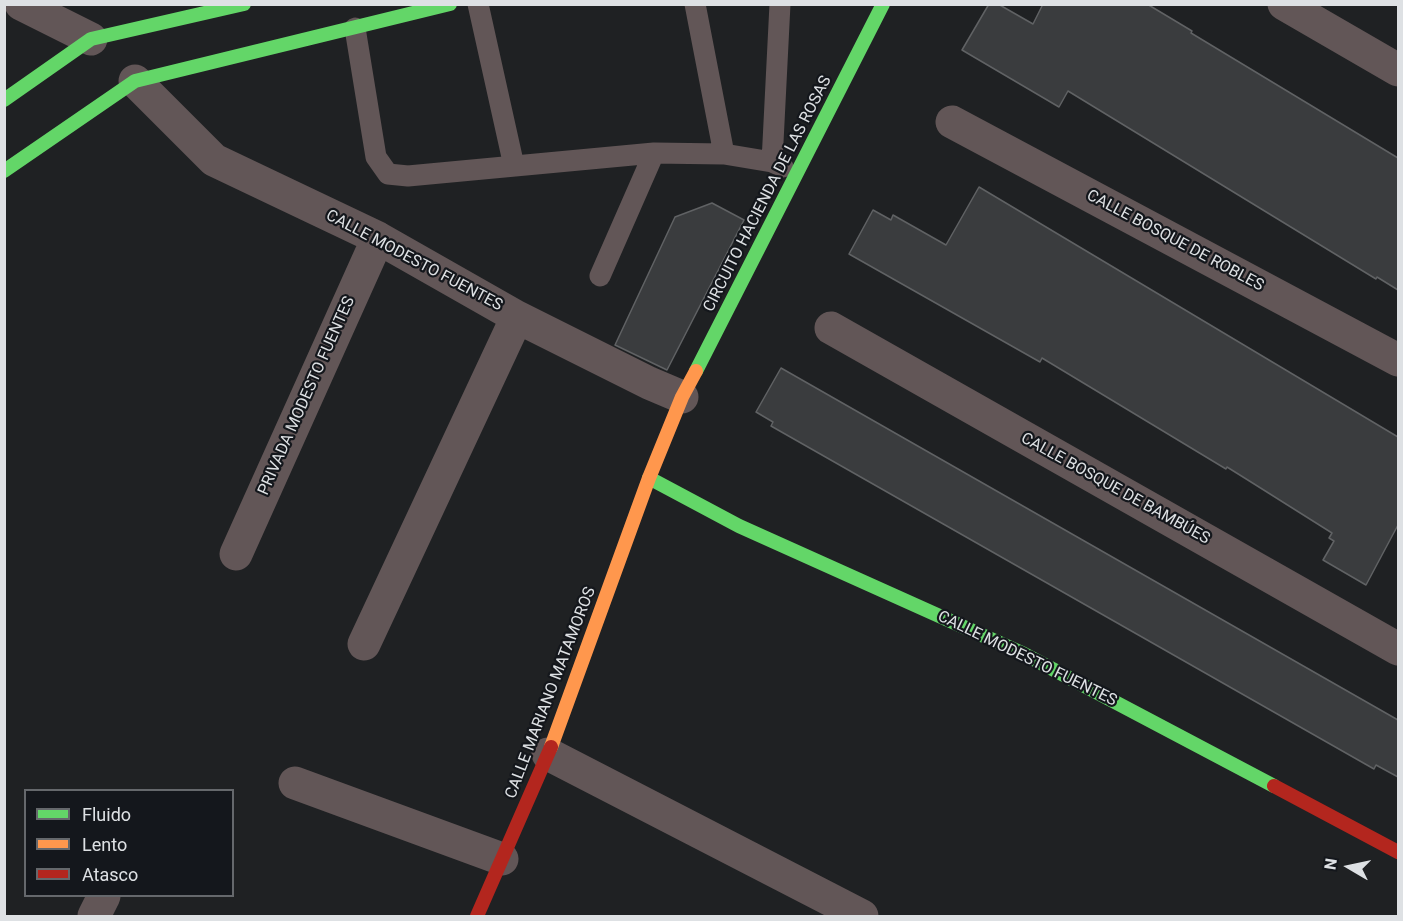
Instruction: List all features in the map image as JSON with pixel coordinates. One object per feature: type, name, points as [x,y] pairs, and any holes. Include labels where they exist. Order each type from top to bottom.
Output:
[{"type":"street","points":[[21,4],[91,39]]},
{"type":"street","points":[[4,100],[91,39],[181,12],[244,4]]},
{"type":"street","points":[[4,171],[135,81],[450,4]]},
{"type":"street","name":"CIRCUITO HACIENDA DE LAS ROSAS","points":[[649,478],[682,397],[883,4]]},
{"type":"street","points":[[1284,4],[1398,70]]},
{"type":"street","name":"CALLE MODESTO FUENTES","points":[[135,81],[214,160],[378,238],[517,317],[682,397]]},
{"type":"street","name":"CALLE BOSQUE DE ROBLES","points":[[952,122],[1398,360]]},
{"type":"street","name":"PRIVADA MODESTO FUENTES","points":[[236,554],[378,238]]},
{"type":"street","points":[[364,644],[517,317]]},
{"type":"street","name":"CALLE BOSQUE DE BAMBÚES","points":[[831,328],[1398,648]]},
{"type":"street","name":"CALLE MODESTO FUENTES","points":[[649,478],[739,525],[1024,654],[1398,852]]},
{"type":"street","name":"CALLE MARIANO MATAMOROS","points":[[477,916],[548,754],[649,478]]},
{"type":"street","points":[[548,754],[862,916]]},
{"type":"street","points":[[295,783],[502,860]]},
{"type":"street","points":[[94,916],[104,897]]},
{"type":"lane","points":[[478,4],[514,166]]},
{"type":"lane","points":[[695,4],[724,154]]},
{"type":"lane","points":[[772,162],[780,4]]},
{"type":"lane","points":[[355,28],[376,157],[388,174],[408,176],[654,153],[724,154],[772,162],[798,173]]},
{"type":"lane","points":[[600,276],[654,153]]},
{"type":"building","points":[[989,4],[998,4],[1033,24],[1043,4],[1147,4],[1398,158],[1398,290],[1377,277],[1376,279],[1068,91],[1059,107],[962,50]]},
{"type":"building","points":[[979,187],[1398,437],[1398,525],[1366,585],[1323,560],[1334,541],[1329,538],[1332,533],[1227,467],[1226,469],[1042,358],[1040,362],[849,254],[873,210],[891,220],[893,215],[946,245]]},
{"type":"building","points":[[712,203],[744,220],[667,370],[615,345],[675,217]]},
{"type":"building","points":[[781,368],[1398,720],[1398,777],[1376,765],[1374,769],[771,426],[773,422],[756,412]]},
{"type":"traffic: fast","points":[[4,100],[91,39],[244,4]]},
{"type":"traffic: fast","points":[[4,171],[135,81],[450,4]]},
{"type":"traffic: fast","points":[[696,371],[883,4]]},
{"type":"traffic: fast","points":[[649,478],[739,526],[1024,654],[1274,786]]},
{"type":"traffic: slow","points":[[551,747],[649,478],[682,397],[696,371]]},
{"type":"traffic: jam","points":[[477,916],[551,747]]},
{"type":"traffic: jam","points":[[1274,786],[1398,852]]}]
